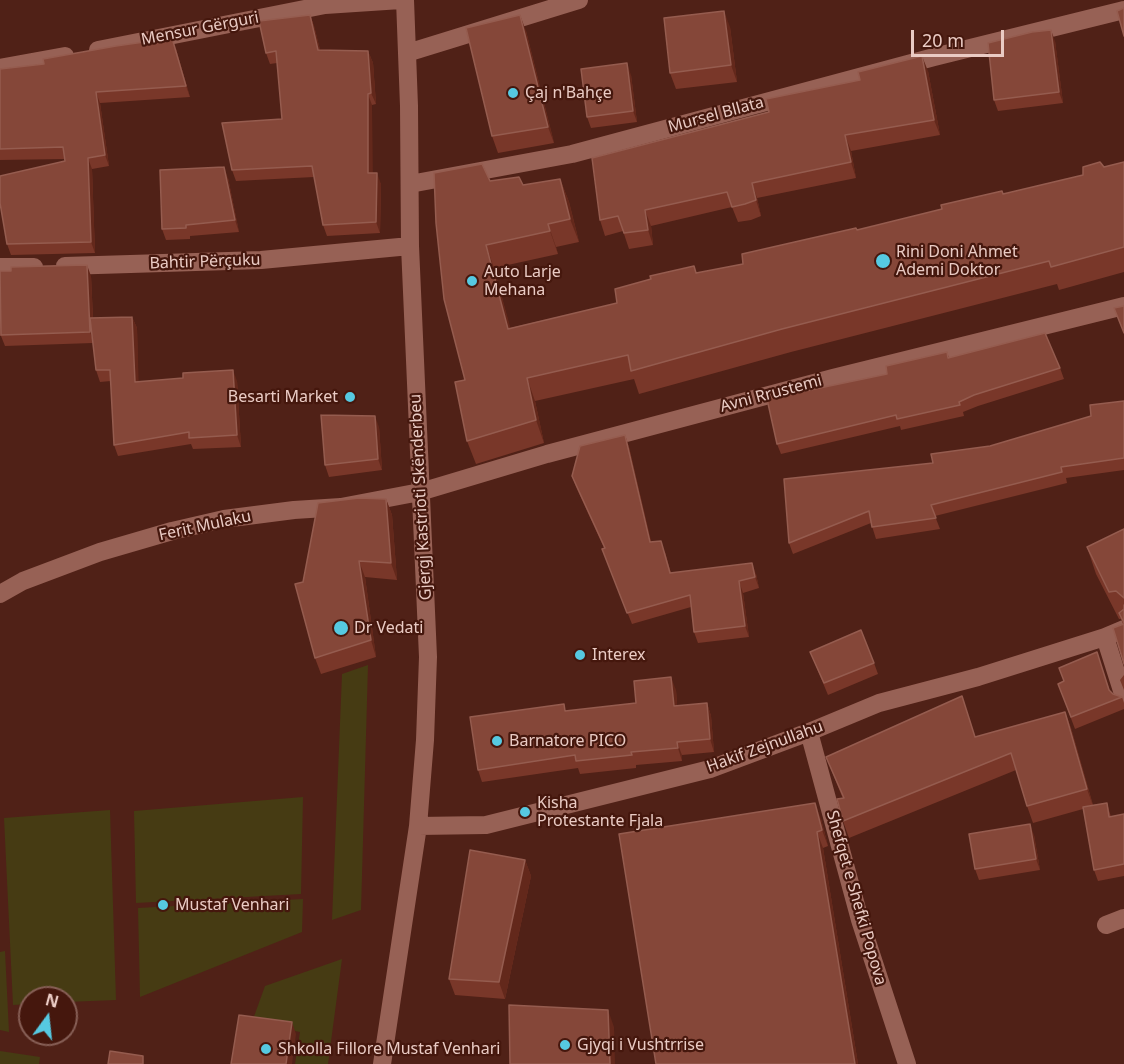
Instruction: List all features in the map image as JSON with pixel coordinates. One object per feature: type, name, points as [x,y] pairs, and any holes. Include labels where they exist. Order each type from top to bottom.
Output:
[{"type":"street","name":"Gjergj Kastrioti Skënderbeu","points":[[382,1064],[418,826],[425,740],[428,657],[410,246],[407,53],[403,0]]},
{"type":"street","name":"Mensur Gërguri","points":[[0,68],[325,5],[403,0]]},
{"type":"street","points":[[407,53],[579,0]]},
{"type":"street","name":"Mursel Bllata","points":[[410,184],[572,154],[934,57],[1124,10]]},
{"type":"street","name":"Bahtir Përçuku","points":[[0,267],[261,260],[410,246]]},
{"type":"street","name":"Avni Rrustemi","points":[[420,492],[547,454],[826,380],[1124,306]]},
{"type":"street","name":"Ferit Mulaku","points":[[2,590],[100,552],[172,531],[224,519],[340,507],[420,492]]},
{"type":"street","name":"Hakif Zejnullahu","points":[[418,826],[486,825],[710,769],[879,703],[978,677],[1124,629]]},
{"type":"street","points":[[1105,637],[1124,697]]},
{"type":"street","name":"Shefqet e Shefki Popova","points":[[809,732],[860,920],[907,1064]]},
{"type":"street","points":[[1106,925],[1124,918]]},
{"type":"shaded area","points":[[368,665],[361,910],[332,920],[342,674]]},
{"type":"shaded area","points":[[303,797],[301,894],[136,903],[134,811]]},
{"type":"shaded area","points":[[110,810],[116,1000],[78,1002],[78,986],[18,986],[18,1005],[13,1005],[4,818]]},
{"type":"shaded area","points":[[303,899],[302,932],[140,997],[138,908]]},
{"type":"shaded area","points":[[5,951],[9,1032],[0,1030],[0,952]]},
{"type":"shaded area","points":[[342,959],[328,1064],[295,1064],[300,1032],[252,1022],[265,986]]},
{"type":"shaded area","points":[[0,1051],[40,1057],[39,1064],[0,1064]]},
{"type":"building","points":[[1124,8],[1124,36],[1117,11]]},
{"type":"building","points":[[724,11],[731,65],[670,73],[664,18]]},
{"type":"building","points":[[310,15],[318,50],[368,51],[371,93],[368,94],[368,173],[377,173],[376,222],[323,225],[312,166],[232,170],[222,123],[282,119],[276,51],[266,53],[259,21]]},
{"type":"building","name":"Çaj n'Bahçe","points":[[520,15],[548,127],[492,136],[466,28]]},
{"type":"building","points":[[1051,30],[1059,92],[994,100],[988,43],[1032,32]]},
{"type":"building","points":[[172,38],[186,86],[96,92],[105,155],[88,158],[91,242],[7,244],[0,203],[0,176],[65,161],[63,147],[0,149],[0,69],[44,64],[43,59]]},
{"type":"building","points":[[922,56],[934,120],[845,135],[851,162],[752,183],[756,200],[745,204],[732,207],[727,192],[645,210],[648,230],[624,233],[618,216],[600,220],[592,158],[769,112],[766,99],[860,80],[858,72]]},
{"type":"building","points":[[627,63],[633,111],[587,117],[581,69]]},
{"type":"building","points":[[1100,162],[1104,167],[1124,162],[1124,247],[1051,267],[1049,261],[782,329],[631,371],[628,355],[527,378],[536,420],[467,441],[455,382],[465,380],[444,299],[436,223],[434,173],[482,164],[490,181],[519,177],[523,185],[560,179],[570,219],[548,224],[550,231],[486,245],[508,329],[617,303],[615,289],[651,279],[650,276],[694,266],[696,273],[743,264],[742,254],[856,228],[857,230],[942,209],[941,205],[1002,191],[1003,194],[1083,175],[1083,167]]},
{"type":"building","points":[[224,167],[235,220],[186,225],[186,228],[162,229],[160,170]]},
{"type":"building","points":[[87,265],[90,332],[1,335],[0,271],[11,271],[11,267]]},
{"type":"building","points":[[1124,306],[1124,333],[1114,308]]},
{"type":"building","points":[[132,317],[135,382],[183,378],[183,373],[233,370],[237,435],[189,438],[189,432],[114,445],[110,370],[96,370],[90,318]]},
{"type":"building","points":[[1045,333],[1060,368],[974,395],[959,402],[960,405],[897,419],[896,415],[777,444],[767,399],[887,374],[886,366],[947,352],[948,358]]},
{"type":"building","points":[[1124,401],[1124,458],[1061,467],[1062,472],[931,505],[936,518],[872,527],[869,511],[789,543],[784,479],[933,463],[931,454],[990,446],[1091,416],[1090,405]]},
{"type":"building","points":[[321,415],[375,416],[378,459],[325,465]]},
{"type":"building","points":[[625,435],[650,542],[661,541],[670,573],[752,563],[755,577],[739,581],[745,626],[694,632],[690,595],[627,613],[602,549],[605,548],[572,476],[580,446]]},
{"type":"building","points":[[359,498],[386,499],[391,563],[359,561],[371,640],[315,658],[295,584],[303,582],[318,503]]},
{"type":"building","points":[[1124,529],[1124,598],[1116,591],[1109,592],[1087,547]]},
{"type":"building","points":[[1124,609],[1124,623],[1119,613]]},
{"type":"building","points":[[1124,624],[1124,664],[1113,628]]},
{"type":"building","points":[[861,630],[874,663],[824,683],[810,652]]},
{"type":"building","points":[[1097,652],[1109,690],[1122,697],[1071,717],[1058,684],[1064,681],[1059,668]]},
{"type":"building","points":[[671,677],[674,706],[707,703],[710,739],[677,742],[678,748],[631,752],[632,755],[576,761],[575,755],[478,770],[470,717],[564,704],[565,711],[636,703],[634,681]]},
{"type":"building","points":[[962,696],[975,737],[1065,712],[1087,789],[1027,806],[1011,753],[843,821],[837,799],[844,798],[826,757]]},
{"type":"building","points":[[815,803],[822,830],[817,832],[855,1064],[656,1064],[619,834]]},
{"type":"building","points":[[1107,803],[1109,817],[1124,814],[1124,864],[1094,870],[1083,807]]},
{"type":"building","points":[[1030,824],[1036,859],[975,869],[969,834]]},
{"type":"building","points":[[470,850],[525,860],[499,982],[449,979]]},
{"type":"building","name":"Gjyqi i Vushtrrise","points":[[509,1005],[608,1010],[610,1064],[510,1064]]},
{"type":"building","name":"Shkolla Fillore Mustaf Venhari","points":[[239,1015],[292,1022],[286,1064],[231,1064]]},
{"type":"building","points":[[110,1051],[143,1056],[143,1064],[108,1064]]},
{"type":"place","name":"Çaj n'Bahçe","points":[[513,93]]},
{"type":"place","name":"Rini Doni Ahmet Ademi Doktor","points":[[883,261]]},
{"type":"place","name":"Auto Larje Mehana","points":[[472,281]]},
{"type":"place","name":"Besarti Market","points":[[350,397]]},
{"type":"place","name":"Dr Vedati","points":[[341,628]]},
{"type":"place","name":"Interex","points":[[580,655]]},
{"type":"place","name":"Barnatore PICO","points":[[497,741]]},
{"type":"place","name":"Kisha Protestante Fjala","points":[[525,812]]},
{"type":"place","name":"Mustaf Venhari","points":[[163,905]]},
{"type":"place","name":"Gjyqi i Vushtrrise","points":[[565,1045]]},
{"type":"place","name":"Shkolla Fillore Mustaf Venhari","points":[[266,1049]]}]
